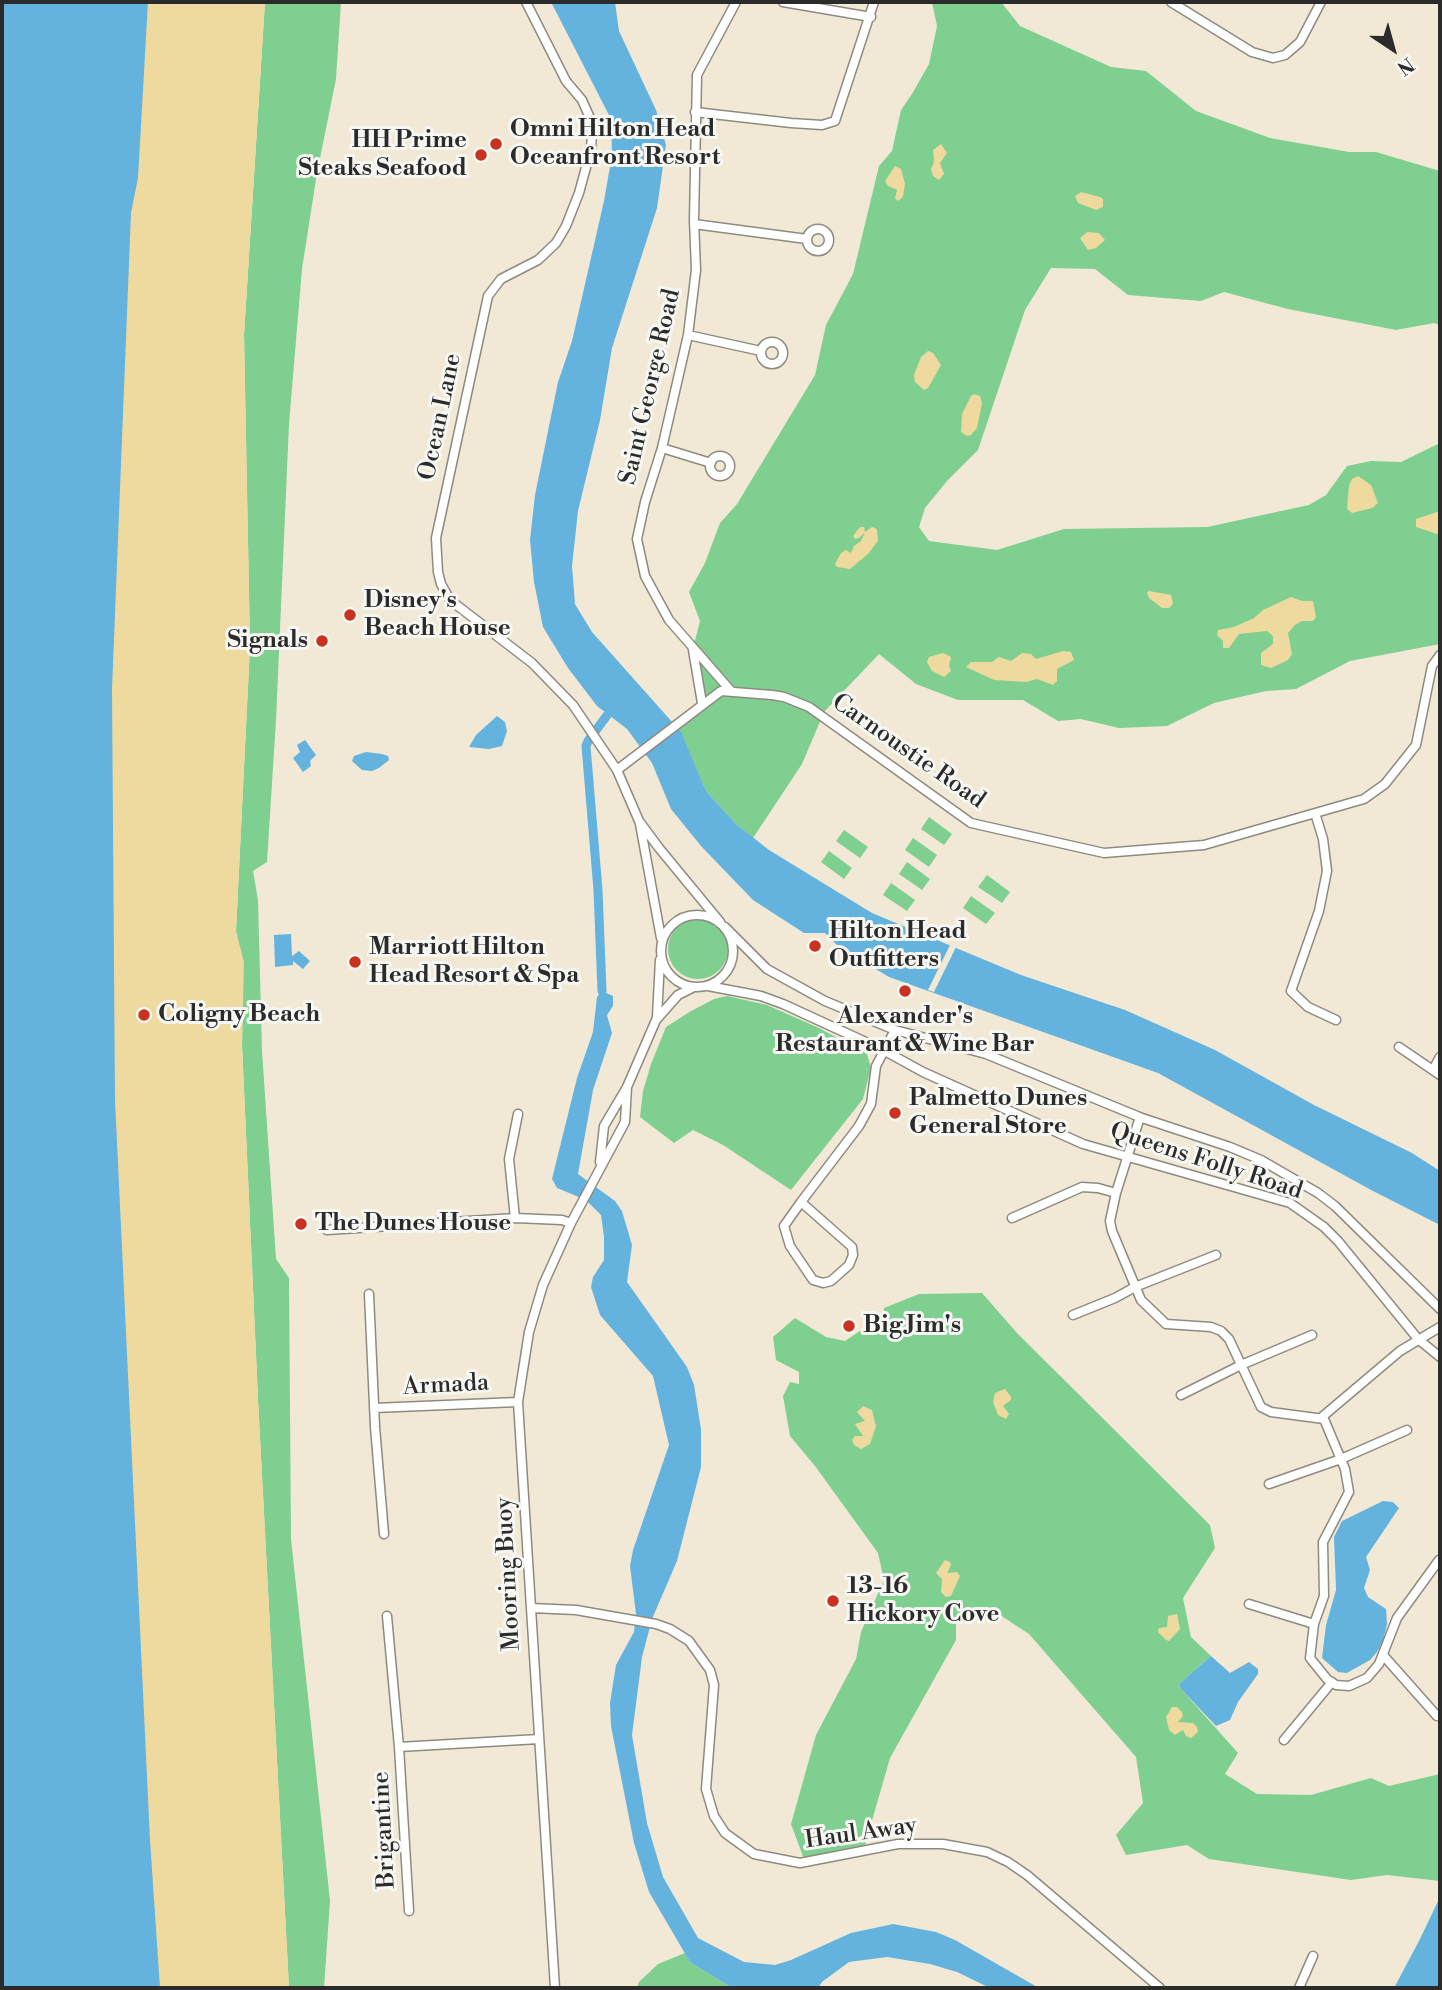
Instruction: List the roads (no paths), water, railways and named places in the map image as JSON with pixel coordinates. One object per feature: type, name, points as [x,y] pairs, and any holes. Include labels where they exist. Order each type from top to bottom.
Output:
[{"type":"street","name":"Ocean Lane","points":[[526,2],[566,81],[582,100],[590,118],[591,149],[579,193],[556,243],[538,260],[501,279],[488,296],[436,538],[435,556],[441,584],[450,600],[532,663],[565,695],[603,746],[617,770],[639,821],[662,941]]},
{"type":"street","name":"Saint George Road","points":[[732,691],[668,621],[645,576],[637,539],[662,448],[688,335],[696,270],[694,224],[697,75],[736,2]]},
{"type":"street","points":[[783,2],[870,17]]},
{"type":"street","points":[[695,112],[822,125],[835,121],[874,2]]},
{"type":"street","points":[[1171,2],[1252,52],[1273,58],[1285,55],[1300,42],[1321,2]]},
{"type":"street","points":[[694,224],[807,239]]},
{"type":"street","points":[[688,335],[761,351]]},
{"type":"street","points":[[662,448],[711,463]]},
{"type":"street","points":[[692,648],[702,703]]},
{"type":"street","name":"Carnoustie Road","points":[[617,770],[679,720],[721,691],[784,697],[808,707],[971,824],[1104,853],[1204,845],[1364,799],[1385,784],[1416,746],[1432,666],[1440,655]]},
{"type":"street","points":[[1315,813],[1323,839],[1326,871],[1319,911],[1291,991],[1308,1007],[1336,1020]]},
{"type":"street","name":"Ocean Lane","points":[[639,821],[666,858],[723,925]]},
{"type":"street","points":[[704,915],[723,925],[732,940],[732,961],[725,974],[708,986],[694,987],[673,978],[663,963],[661,954],[662,941],[671,925],[687,916],[704,915]]},
{"type":"street","name":"Queens Folly Road","points":[[723,925],[759,962],[825,1002],[895,1030],[986,1054],[1140,1117],[1261,1160],[1318,1193],[1396,1264],[1440,1309]]},
{"type":"street","name":"Mooring Buoy","points":[[656,1020],[661,954]]},
{"type":"street","name":"Queens Folly Road","points":[[708,986],[771,999],[883,1050],[923,1072],[1083,1144],[1290,1203],[1305,1212],[1338,1241],[1418,1339],[1440,1357]]},
{"type":"street","name":"Mooring Buoy","points":[[597,1172],[604,1126],[627,1087],[656,1020],[678,995],[694,987]]},
{"type":"street","points":[[802,1202],[852,1247],[853,1255],[849,1265],[831,1281],[823,1283],[813,1280],[790,1246],[784,1227],[802,1202],[865,1115],[871,1104],[876,1066],[895,1030]]},
{"type":"street","points":[[1399,1047],[1437,1071],[1440,1057]]},
{"type":"street","name":"Mooring Buoy","points":[[555,1988],[518,1402],[522,1367],[543,1284],[580,1205],[625,1122],[627,1087]]},
{"type":"street","points":[[515,1219],[509,1159],[518,1114]]},
{"type":"street","points":[[1140,1117],[1111,1210],[1112,1231],[1135,1287],[1141,1300],[1166,1324],[1211,1327],[1221,1331],[1229,1339],[1261,1407],[1270,1412],[1322,1418],[1400,1351],[1440,1327]]},
{"type":"street","points":[[1012,1218],[1082,1187],[1115,1193]]},
{"type":"street","points":[[327,1230],[515,1219],[562,1220],[571,1223]]},
{"type":"street","points":[[1073,1315],[1216,1255]]},
{"type":"street","name":"Armada","points":[[369,1294],[374,1408],[384,1534]]},
{"type":"street","points":[[1181,1395],[1241,1365],[1312,1335]]},
{"type":"street","name":"Armada","points":[[374,1408],[518,1402]]},
{"type":"street","points":[[1322,1418],[1345,1469],[1349,1492],[1323,1542],[1324,1597],[1314,1625],[1310,1658],[1332,1682],[1349,1686],[1367,1678],[1379,1664],[1397,1618],[1439,1560]]},
{"type":"street","points":[[1269,1484],[1340,1459],[1408,1430]]},
{"type":"street","points":[[1249,1604],[1314,1625]]},
{"type":"street","name":"Haul Away","points":[[531,1608],[576,1610],[628,1618],[670,1629],[689,1641],[710,1670],[714,1685],[706,1789],[714,1816],[725,1833],[754,1854],[800,1863],[898,1844],[943,1844],[987,1852],[1027,1875],[1160,1988]]},
{"type":"street","name":"Brigantine","points":[[387,1616],[399,1747],[409,1911]]},
{"type":"street","points":[[1382,1655],[1437,1716]]},
{"type":"street","points":[[1284,1740],[1332,1682]]},
{"type":"street","name":"Brigantine","points":[[399,1747],[539,1739]]},
{"type":"street","points":[[1299,1988],[1313,1956]]},
{"type":"water","points":[[2,2],[148,2],[138,178],[131,213],[112,689],[115,1100],[150,1840],[160,1988],[2,1988]]},
{"type":"water","points":[[551,2],[615,2],[619,31],[656,110],[666,145],[657,208],[612,348],[600,420],[578,511],[572,566],[575,604],[592,632],[681,732],[706,791],[736,824],[769,850],[872,913],[1021,975],[1125,1010],[1215,1050],[1314,1105],[1412,1153],[1440,1171],[1440,1225],[1158,1073],[889,977],[839,947],[825,933],[804,933],[753,900],[701,846],[671,809],[652,763],[627,729],[597,706],[568,668],[543,627],[534,582],[530,540],[535,495],[558,382],[572,341],[612,155],[611,119]]},
{"type":"water","points":[[497,716],[505,722],[507,731],[502,746],[489,749],[469,747],[476,735]]},
{"type":"water","points":[[305,740],[316,755],[310,761],[311,766],[303,772],[293,758],[300,752],[297,745]]},
{"type":"water","points":[[366,752],[388,756],[389,760],[372,771],[362,770],[352,761],[354,756]]},
{"type":"water","points":[[291,934],[292,956],[299,951],[310,961],[303,969],[293,961],[293,965],[275,967],[274,935]]},
{"type":"water","points":[[602,991],[613,996],[613,1006],[607,1015],[612,1033],[593,1090],[578,1174],[615,1201],[622,1211],[632,1245],[627,1282],[687,1367],[694,1385],[701,1429],[701,1467],[677,1561],[652,1619],[642,1657],[632,1735],[647,1823],[663,1877],[698,1938],[744,1962],[775,1965],[851,1933],[893,1924],[936,1932],[955,1940],[1039,1988],[990,1988],[957,1972],[930,1964],[887,1957],[849,1962],[818,1988],[732,1988],[690,1962],[649,1892],[634,1843],[611,1726],[610,1703],[616,1665],[634,1632],[636,1614],[630,1566],[633,1550],[669,1445],[653,1376],[600,1315],[591,1287],[593,1277],[604,1260],[601,1215],[586,1200],[557,1188],[552,1179],[577,1078],[593,1032],[597,997]]},
{"type":"water","points":[[1383,1501],[1393,1502],[1399,1508],[1366,1557],[1370,1570],[1364,1588],[1368,1597],[1386,1609],[1387,1624],[1383,1641],[1370,1660],[1347,1673],[1338,1672],[1322,1658],[1326,1625],[1336,1590],[1334,1537],[1342,1521]]},
{"type":"water","points":[[1211,1656],[1230,1673],[1249,1662],[1258,1669],[1258,1674],[1238,1702],[1230,1720],[1216,1726],[1179,1684]]},
{"type":"water","points":[[1440,1897],[1440,1988],[1394,1988],[1420,1939]]},
{"type":"waterway","points":[[602,991],[598,890],[586,746],[608,714]]},
{"type":"place","name":"Omni Hilton Head Oceanfront Resort","points":[[496,144]]},
{"type":"place","name":"HH Prime Steaks Seafood","points":[[481,155]]},
{"type":"place","name":"Disney's Beach House","points":[[350,615]]},
{"type":"place","name":"Signals","points":[[322,641]]},
{"type":"place","name":"Hilton Head Outfitters","points":[[815,946]]},
{"type":"place","name":"Marriott Hilton Head Resort & Spa","points":[[355,962]]},
{"type":"place","name":"Alexander's Restaurant & Wine Bar","points":[[905,991]]},
{"type":"place","name":"Coligny Beach","points":[[144,1015]]},
{"type":"place","name":"Palmetto Dunes General Store","points":[[895,1113]]},
{"type":"place","name":"The Dunes House","points":[[301,1224]]},
{"type":"place","name":"Big Jim's","points":[[849,1326]]},
{"type":"place","name":"13-16 Hickory Cove","points":[[833,1601]]}]
